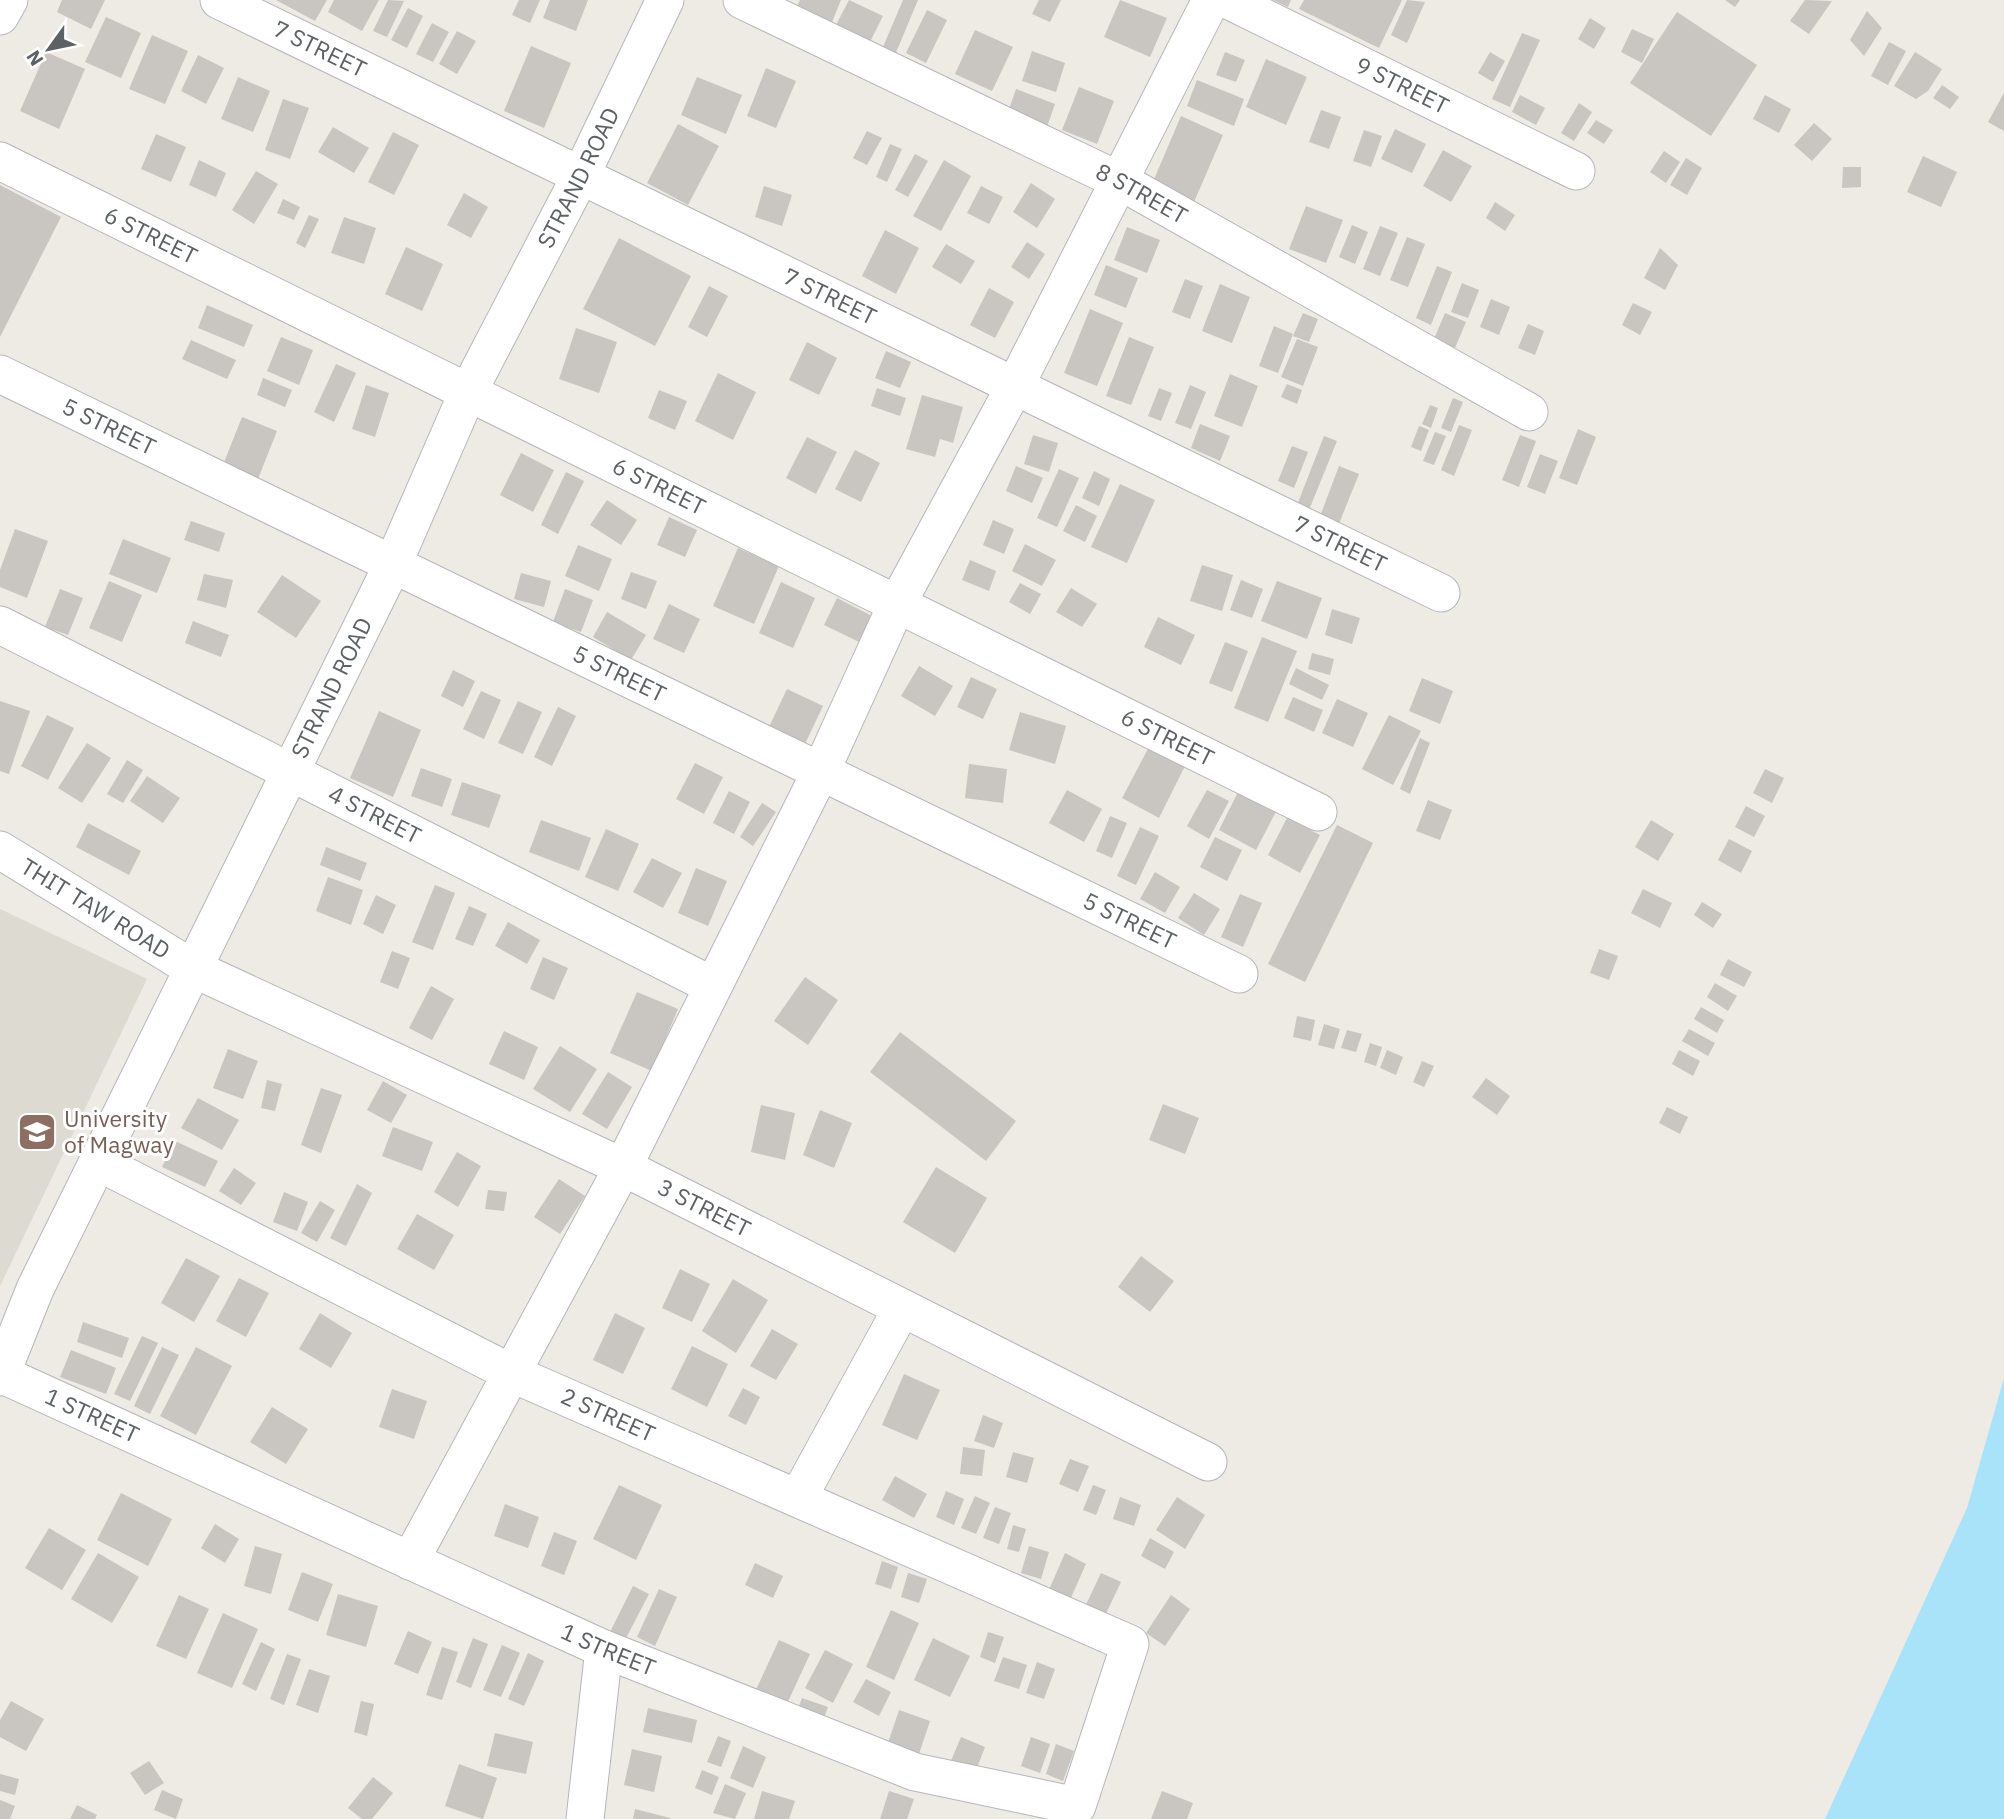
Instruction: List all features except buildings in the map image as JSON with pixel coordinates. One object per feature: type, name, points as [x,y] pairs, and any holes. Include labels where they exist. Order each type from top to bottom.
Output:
[{"type":"street","points":[[0,16],[9,0]]},
{"type":"street","name":"7 STREET","points":[[219,0],[1441,593]]},
{"type":"street","name":"STRAND ROAD","points":[[1,1376],[35,1289],[393,564],[468,392],[581,175],[665,0]]},
{"type":"street","name":"8 STREET","points":[[742,0],[1120,181],[1530,412]]},
{"type":"street","points":[[410,1561],[623,1167],[821,771],[897,604],[1015,387],[1211,0]]},
{"type":"street","name":"9 STREET","points":[[1228,0],[1576,171]]},
{"type":"street","name":"6 STREET","points":[[0,160],[1318,812]]},
{"type":"street","name":"5 STREET","points":[[0,374],[1240,974]]},
{"type":"street","name":"4 STREET","points":[[0,625],[713,986]]},
{"type":"street","name":"THIT TAW ROAD","points":[[0,850],[192,968]]},
{"type":"street","name":"3 STREET","points":[[192,968],[623,1167],[1208,1462]]},
{"type":"street","name":"2 STREET","points":[[98,1162],[512,1373],[1130,1644]]},
{"type":"street","points":[[798,1499],[902,1308]]},
{"type":"street","name":"1 STREET","points":[[1,1376],[604,1649],[915,1772],[1077,1806],[1130,1644]]},
{"type":"street","points":[[585,1819],[604,1649]]},
{"type":"shaded area","name":"University of Magway","points":[[0,909],[147,979],[0,1286]]},
{"type":"water","points":[[2004,1378],[2004,1819],[1825,1819],[1967,1508]]},
{"type":"place","name":"University of Magway","points":[[37,1132]]}]
